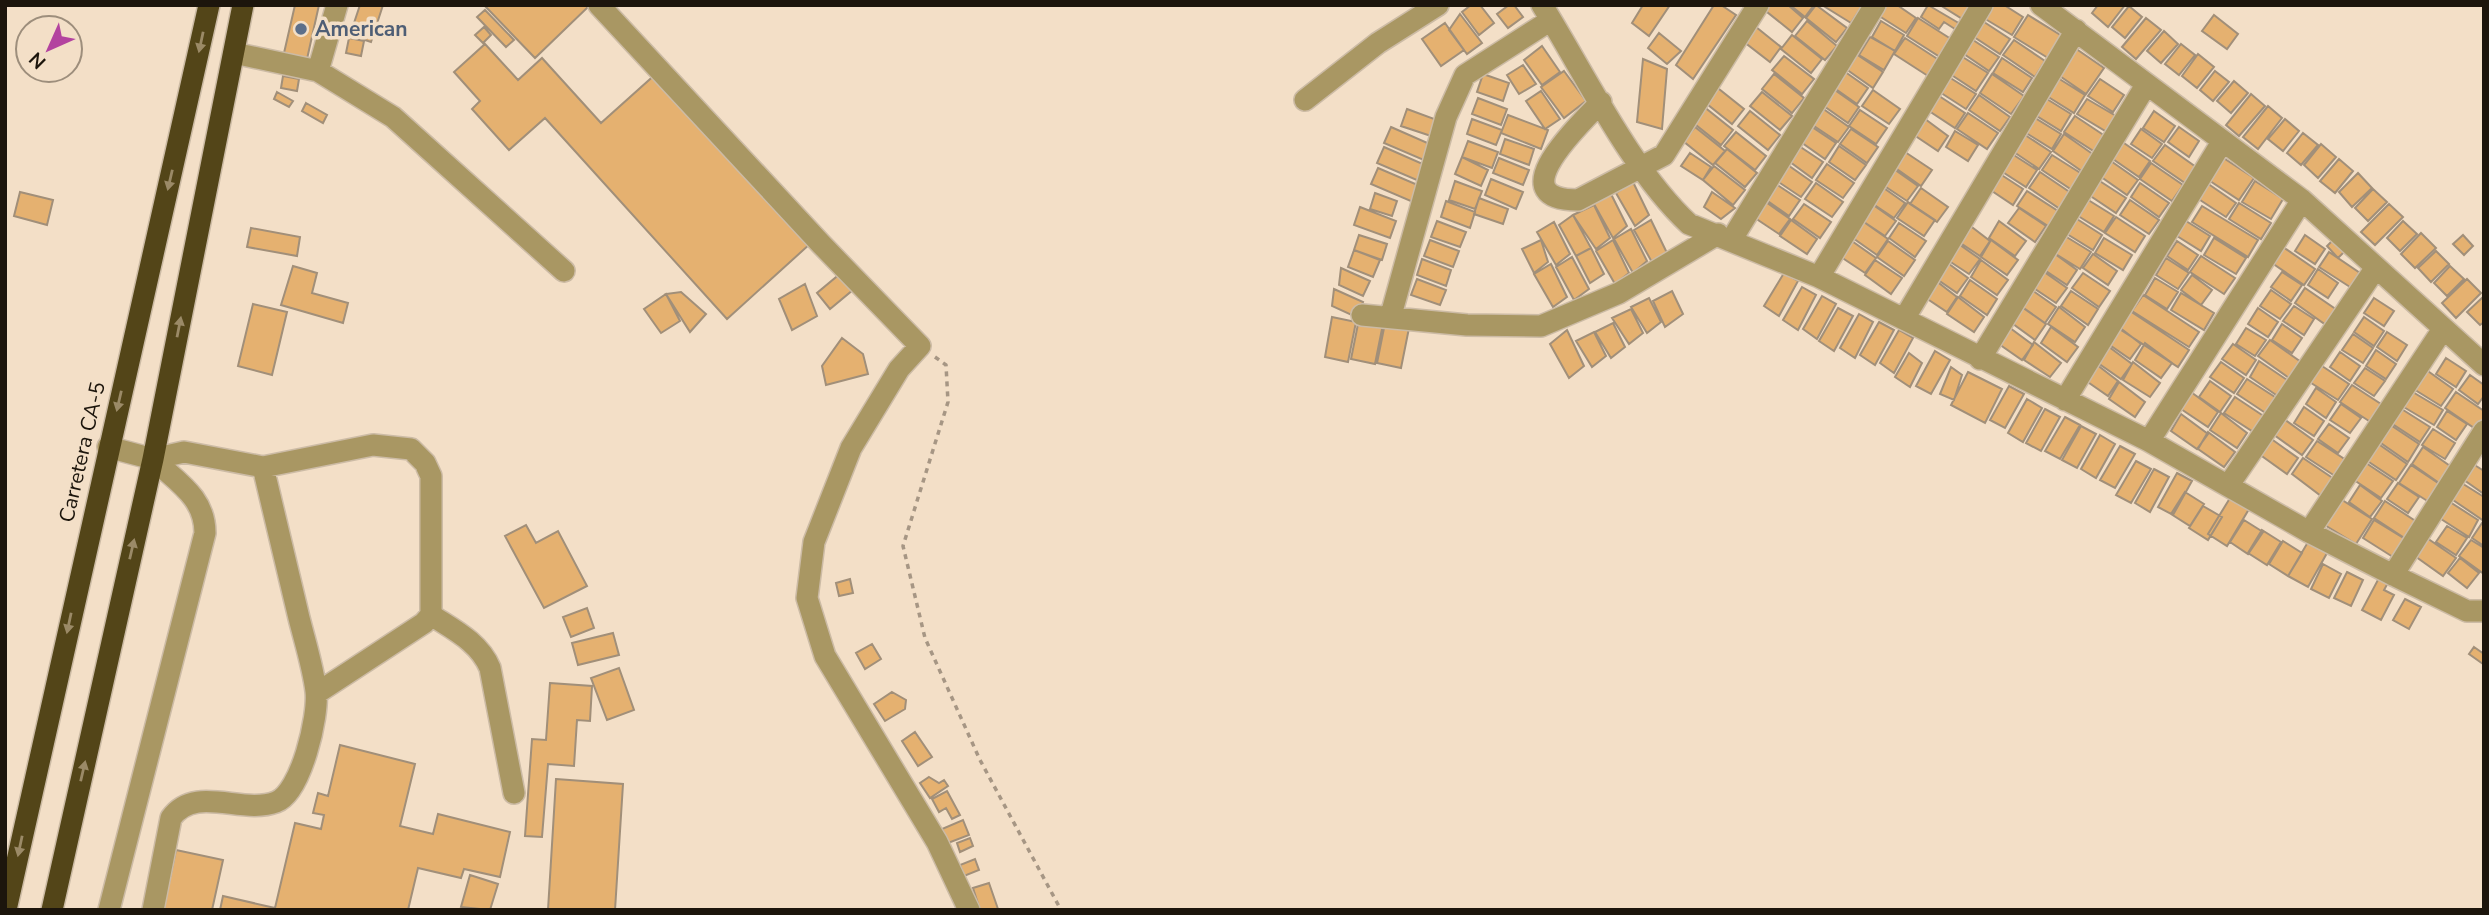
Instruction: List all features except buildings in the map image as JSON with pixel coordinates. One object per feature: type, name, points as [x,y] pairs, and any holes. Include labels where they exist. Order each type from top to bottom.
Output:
[{"type":"highway","name":"Carretera CA-5","points":[[6,910],[209,5]]},
{"type":"highway","points":[[52,910],[153,459],[243,5]]},
{"type":"street","points":[[318,71],[337,5]]},
{"type":"street","points":[[599,5],[811,234],[920,346],[899,369],[851,448],[814,542],[807,598],[825,656],[937,842],[969,910]]},
{"type":"street","points":[[1304,100],[1378,43],[1437,5]]},
{"type":"street","points":[[1601,102],[1552,156],[1545,168],[1544,180],[1550,192],[1564,200],[1578,200],[1664,155],[1758,5]]},
{"type":"street","points":[[1362,314],[1467,325],[1541,326],[1619,293],[1725,237],[1875,5]]},
{"type":"street","points":[[1819,277],[1982,5]]},
{"type":"street","points":[[2041,5],[2302,200],[2484,365]]},
{"type":"street","points":[[1391,315],[1446,117],[1465,75],[1547,13],[1643,168],[1674,210],[1689,224],[1819,277],[2149,441],[2309,532],[2393,575],[2467,611],[2484,611]]},
{"type":"street","points":[[1904,319],[2076,30]]},
{"type":"street","points":[[234,53],[318,71],[393,117],[564,271]]},
{"type":"street","points":[[1980,359],[2146,85]]},
{"type":"street","points":[[2065,400],[2222,142]]},
{"type":"street","points":[[2149,441],[2302,200]]},
{"type":"street","points":[[2228,485],[2375,269]]},
{"type":"street","points":[[2309,532],[2443,329]]},
{"type":"street","points":[[2393,575],[2484,431]]},
{"type":"street","points":[[108,447],[153,459],[184,452],[263,467],[373,445],[411,449],[425,463],[431,477],[431,615],[424,623],[317,693]]},
{"type":"street","points":[[109,910],[205,533],[205,514],[196,500],[153,459]]},
{"type":"street","points":[[153,910],[171,818],[179,807],[192,802],[266,806],[281,800],[294,786],[310,739],[317,693],[263,467]]},
{"type":"street","points":[[431,615],[473,643],[484,655],[490,668],[514,793]]},
{"type":"path","points":[[920,346],[946,365],[947,402],[903,546],[925,638],[981,761],[1060,910]]},
{"type":"place","name":"American","points":[[301,29]]}]
